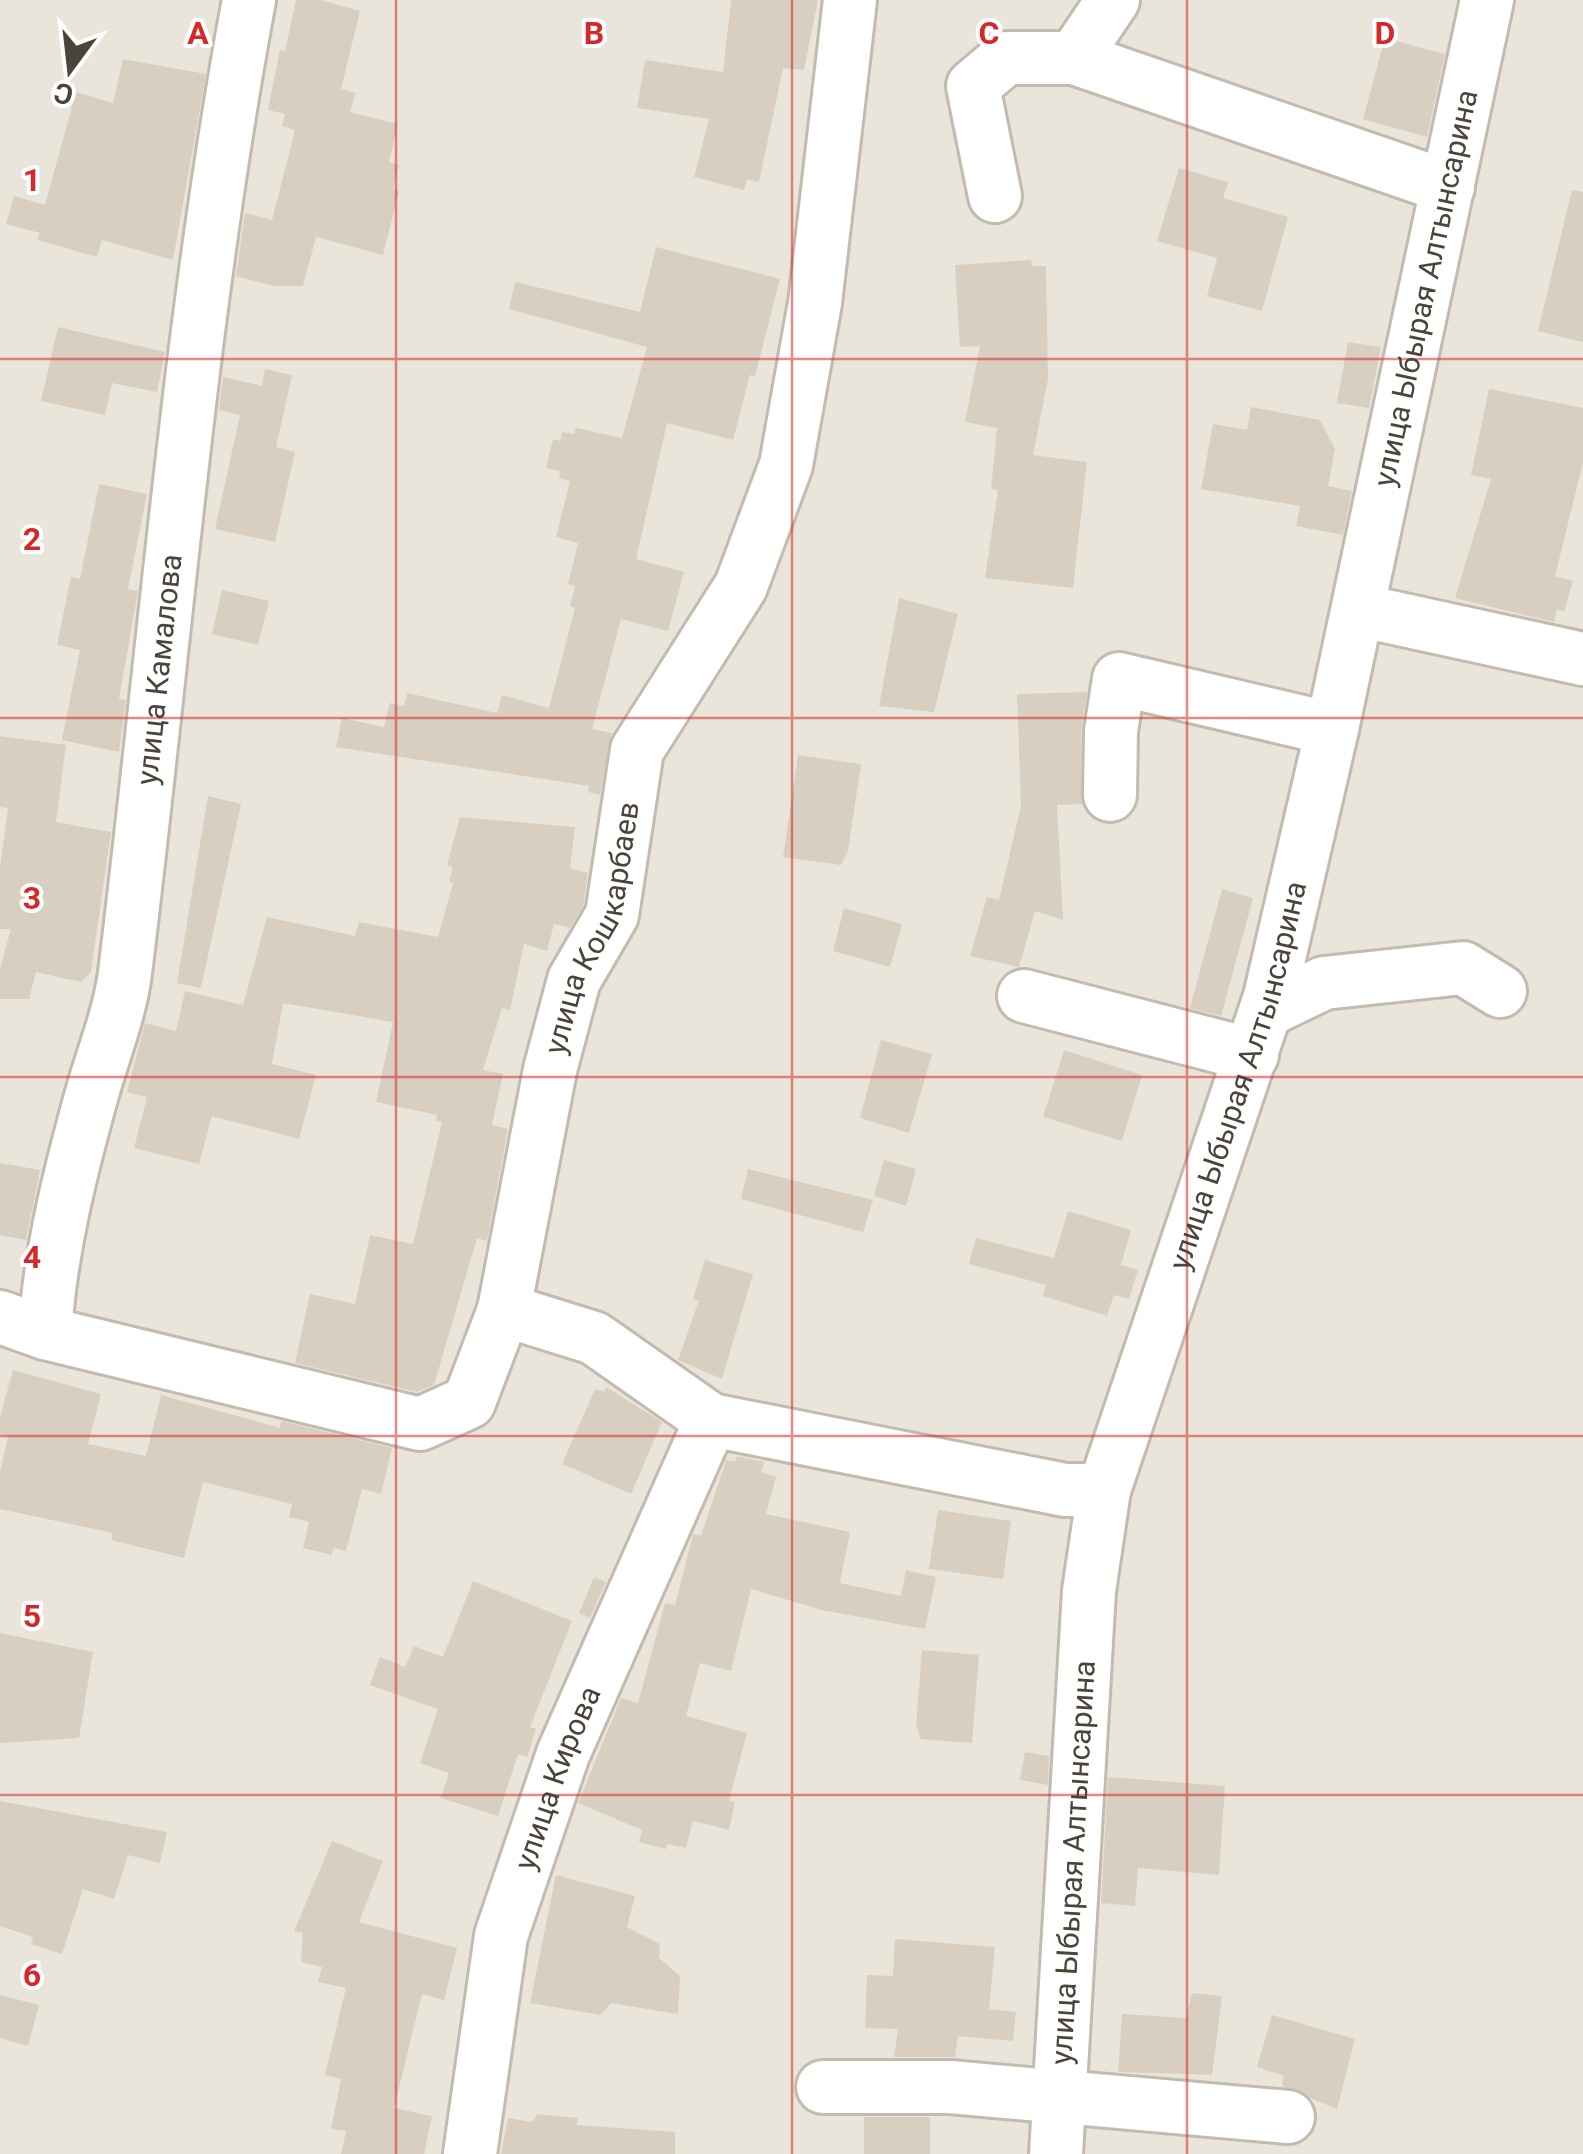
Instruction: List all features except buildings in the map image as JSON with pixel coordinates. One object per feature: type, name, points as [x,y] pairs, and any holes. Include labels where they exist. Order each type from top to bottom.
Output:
[{"type":"street","name":"улица Камалова","points":[[22,1326],[48,1288],[77,1148],[124,979],[176,518],[232,88],[249,0]]},
{"type":"street","name":"улица Кошкарбаев","points":[[22,1326],[420,1424],[469,1402],[504,1310],[550,1070],[574,980],[612,915],[637,750],[740,586],[786,466],[815,303],[850,0]]},
{"type":"street","points":[[1074,58],[1113,0]]},
{"type":"street","name":"улица Ыбырая Алтынсарина","points":[[1056,2154],[1088,1592],[1104,1490],[1259,1033],[1332,729],[1487,0]]},
{"type":"street","points":[[995,196],[974,86],[1006,58],[1074,58],[1448,186]]},
{"type":"street","points":[[1358,610],[1583,658]]},
{"type":"street","points":[[1110,794],[1111,732],[1120,680],[1332,729]]},
{"type":"street","points":[[1024,996],[1259,1033],[1324,983],[1463,968],[1500,991]]},
{"type":"street","points":[[504,1310],[594,1338],[710,1420],[1065,1490],[1104,1490]]},
{"type":"street","name":"улица Кирова","points":[[470,2154],[501,1936],[562,1754],[710,1420]]},
{"type":"street","points":[[823,2087],[950,2087],[1288,2117]]},
{"type":"shaded area","points":[[0,0],[1583,0],[1583,2154],[0,2154]]}]
